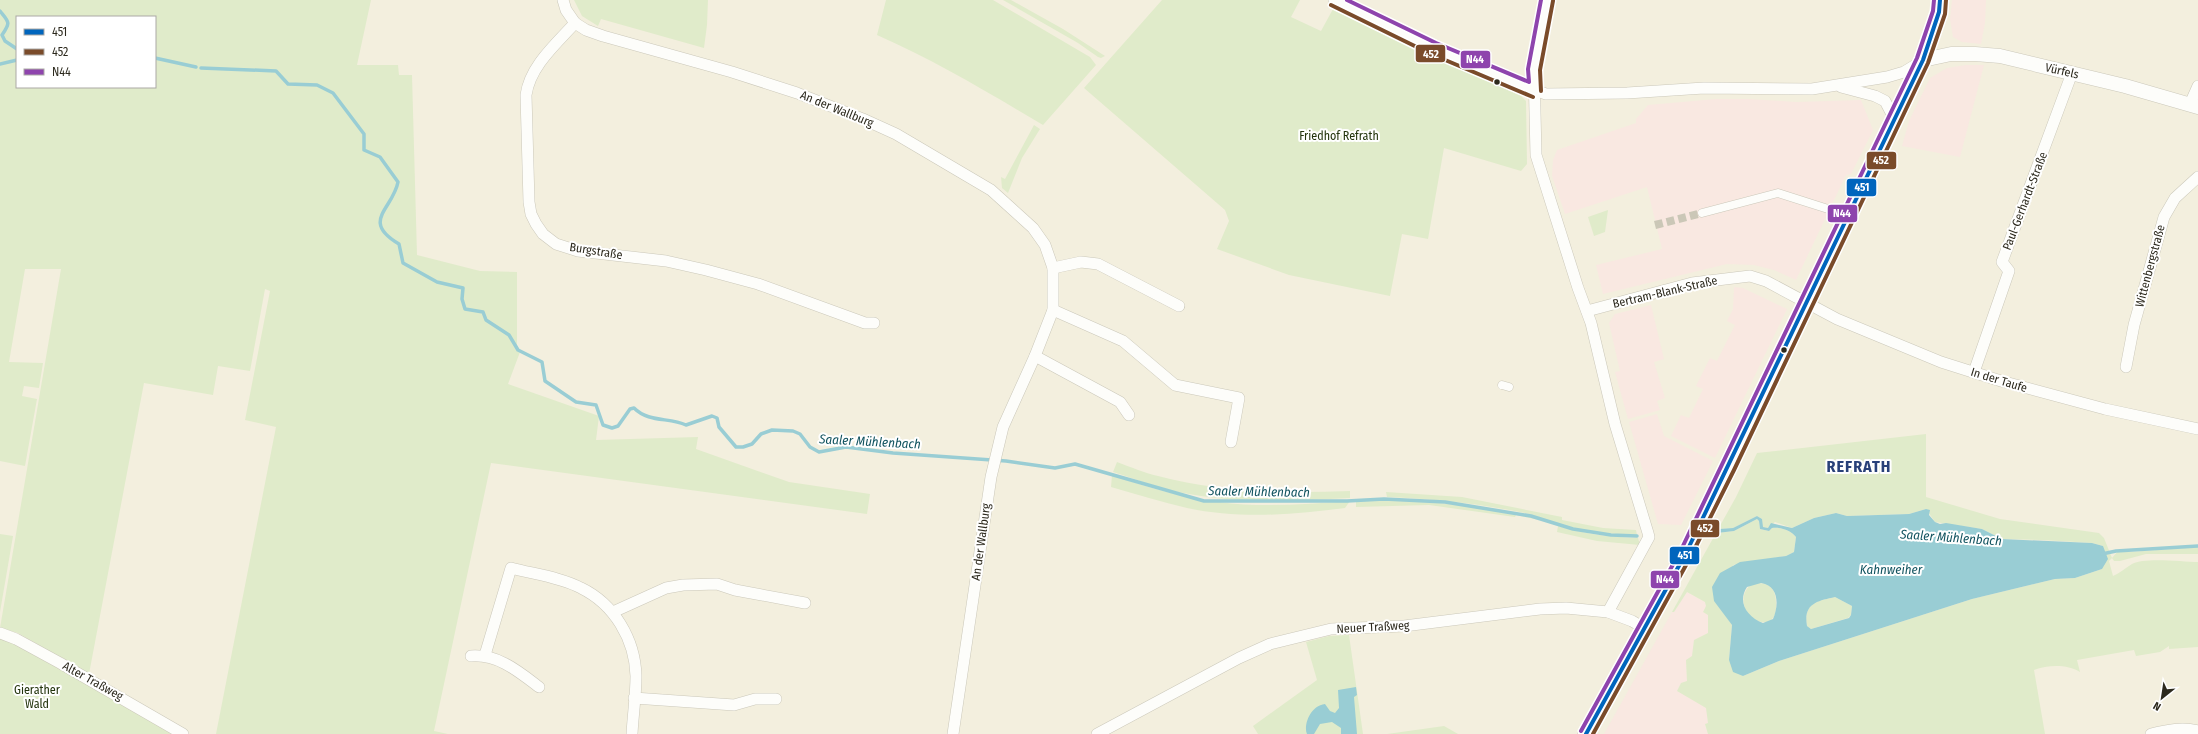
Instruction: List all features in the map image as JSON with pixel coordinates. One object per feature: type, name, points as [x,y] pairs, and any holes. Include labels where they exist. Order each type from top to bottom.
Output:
[{"type":"main road","points":[[1586,734],[1686,553],[1808,304],[1923,60],[1939,12],[1940,0]]},
{"type":"street","points":[[563,0],[566,10],[574,23]]},
{"type":"street","points":[[1334,0],[1397,32],[1499,78],[1535,91],[1559,95],[1704,88],[1812,89],[1836,86],[1904,72],[1923,60]]},
{"type":"street","points":[[1547,0],[1534,70],[1535,137],[1538,166],[1587,311],[1649,537],[1608,612]]},
{"type":"street","name":"An der Wallburg","points":[[574,23],[586,30],[603,36],[732,72],[797,93],[863,119],[896,134],[986,186],[1008,204],[1033,228],[1045,245],[1053,268],[1052,310],[1035,356],[1003,427],[997,451],[992,473],[953,734]]},
{"type":"street","name":"Burgstraße","points":[[574,23],[536,68],[527,89],[529,202],[531,214],[543,234],[556,244],[578,251],[666,262],[737,278],[865,323],[874,323]]},
{"type":"street","name":"Vürfels","points":[[1923,60],[1951,54],[2000,56],[2072,73],[2194,106]]},
{"type":"street","name":"Paul-Gerhardt-Straße","points":[[1974,372],[2009,271],[2002,262],[2072,73]]},
{"type":"street","points":[[1836,86],[1875,96],[1885,101],[1895,120]]},
{"type":"street","points":[[2194,106],[2198,86]]},
{"type":"street","name":"Wittenbergstraße","points":[[2126,367],[2134,326],[2164,217],[2175,198],[2198,177]]},
{"type":"street","points":[[1702,213],[1778,193],[1850,216]]},
{"type":"street","points":[[1053,268],[1081,262],[1098,264],[1179,306]]},
{"type":"street","name":"Bertram-Blank-Straße","points":[[1587,311],[1692,283],[1744,276],[1766,281],[1808,304]]},
{"type":"street","name":"In der Taufe","points":[[1808,304],[1837,319],[1941,362],[2105,409],[2198,429]]},
{"type":"street","points":[[1052,310],[1123,341],[1175,385],[1239,398],[1231,442]]},
{"type":"street","points":[[1035,356],[1120,402],[1129,415]]},
{"type":"street","points":[[485,655],[511,568],[580,587],[599,598],[613,612],[623,628],[631,648],[636,676],[632,734]]},
{"type":"street","points":[[613,612],[666,588],[683,585],[718,584],[735,590],[805,603]]},
{"type":"street","name":"Neuer Traßweg","points":[[1097,734],[1239,658],[1270,644],[1331,629],[1404,626],[1540,609],[1566,608],[1608,612],[1632,621],[1644,628]]},
{"type":"street","name":"Alter Traßweg","points":[[0,633],[16,639],[60,663],[183,734]]},
{"type":"street","points":[[471,656],[485,655],[513,667],[539,687]]},
{"type":"street","points":[[634,698],[734,705],[755,699],[776,699]]},
{"type":"street","points":[[2151,734],[2168,730],[2191,729],[2198,731]]},
{"type":"shaded area","points":[[1952,0],[1986,0],[1985,23],[1981,44],[1962,42],[1953,37],[1950,19]]},
{"type":"shaded area","points":[[1966,65],[1984,65],[1960,157],[1902,146],[1909,121],[1930,78],[1947,68]]},
{"type":"shaded area","points":[[1716,99],[1749,99],[1796,102],[1861,100],[1873,130],[1851,174],[1846,175],[1796,280],[1774,270],[1754,265],[1727,264],[1603,294],[1596,265],[1662,249],[1647,187],[1565,214],[1552,176],[1553,160],[1557,150],[1636,123],[1636,119],[1648,105]]},
{"type":"shaded area","points":[[1734,287],[1743,288],[1787,309],[1715,458],[1671,436],[1681,415],[1689,418],[1703,389],[1696,386],[1710,358],[1717,361],[1735,325],[1727,321],[1733,309]]},
{"type":"shaded area","points":[[1651,305],[1664,359],[1654,362],[1665,398],[1657,401],[1660,410],[1628,419],[1615,372],[1620,371],[1609,323],[1615,314]]},
{"type":"shaded area","points":[[1657,414],[1664,436],[1713,461],[1681,525],[1658,524],[1629,422]]},
{"type":"shaded area","points":[[1687,592],[1705,602],[1708,615],[1708,633],[1694,641],[1693,656],[1686,660],[1687,682],[1707,708],[1708,723],[1705,725],[1708,734],[1604,734],[1672,612],[1674,612]]},
{"type":"green space","points":[[0,0],[371,0],[357,65],[398,65],[399,75],[412,75],[417,255],[480,271],[517,272],[517,346],[520,352],[508,384],[599,416],[596,440],[698,437],[696,449],[789,482],[870,494],[867,514],[491,463],[434,731],[448,734],[216,734],[276,427],[245,420],[270,291],[265,289],[250,371],[218,366],[213,395],[144,383],[89,674],[18,633],[0,628],[61,269],[25,269],[9,362],[43,363],[39,388],[24,386],[22,396],[37,399],[25,466],[0,461]]},
{"type":"green space","points":[[574,0],[708,0],[704,48],[601,19],[598,26],[582,16]]},
{"type":"green space","points":[[886,0],[993,0],[1090,57],[1096,65],[1043,125],[941,66],[877,35]]},
{"type":"green space","points":[[1003,0],[1011,0],[1063,29],[1105,56],[1101,58],[1098,57],[1078,43]]},
{"type":"green space","name":"Friedhof Refrath","points":[[1162,0],[1300,0],[1291,17],[1321,31],[1333,9],[1381,33],[1521,96],[1526,101],[1527,164],[1521,171],[1444,148],[1428,239],[1402,234],[1390,296],[1289,275],[1217,249],[1229,221],[1225,210],[1084,88]]},
{"type":"green space","points":[[1034,125],[1040,129],[1022,158],[1008,193],[1002,188],[1001,177],[1005,179]]},
{"type":"green space","points":[[1608,210],[1605,232],[1594,236],[1588,217]]},
{"type":"green space","points":[[1926,434],[1926,497],[2000,519],[2099,533],[2104,538],[2112,558],[2109,561],[2113,576],[2138,562],[2154,560],[2198,562],[2198,647],[2169,649],[2169,646],[2160,652],[2136,656],[2134,650],[2077,660],[2080,672],[2075,669],[2057,666],[2034,670],[2045,734],[1708,734],[1705,724],[1708,723],[1706,708],[1677,691],[1681,683],[1687,681],[1686,660],[1692,656],[1694,640],[1708,633],[1708,615],[1703,612],[1706,606],[1705,602],[1687,592],[1674,612],[1672,612],[1736,497],[1757,453]],"holes":[[[1926,509],[1935,522],[1982,529],[2002,539],[2092,543],[2103,546],[2102,569],[2075,578],[2055,579],[1972,599],[1779,661],[1743,676],[1729,660],[1732,625],[1725,614],[1733,565],[1786,556],[1794,552],[1796,537],[1791,532],[1778,528],[1772,528],[1769,531],[1760,529],[1759,521],[1757,519],[1734,531],[1717,533],[1719,529],[1733,528],[1757,516],[1762,519],[1762,527],[1768,528],[1775,522],[1792,528],[1814,518],[1836,513],[1847,516],[1909,514]]]},
{"type":"green space","points":[[1117,462],[1153,475],[1206,486],[1278,492],[1350,491],[1350,498],[1270,501],[1229,499],[1189,494],[1170,490],[1113,472]]},
{"type":"green space","points":[[1112,475],[1178,495],[1235,504],[1284,505],[1350,501],[1345,508],[1266,515],[1226,514],[1187,508],[1111,487]]},
{"type":"green space","points":[[1386,492],[1462,497],[1562,517],[1562,520],[1603,528],[1636,530],[1637,535],[1581,530],[1529,514],[1494,507],[1423,499],[1387,497]]},
{"type":"green space","points":[[1411,500],[1477,507],[1531,517],[1539,520],[1516,515],[1515,517],[1429,505],[1356,507],[1356,501]]},
{"type":"green space","points":[[1558,526],[1597,535],[1638,538],[1640,545],[1597,541],[1557,532]]},
{"type":"green space","points":[[0,534],[13,536],[0,612]]},
{"type":"green space","points":[[2198,547],[2198,554],[2146,554],[2120,561],[2114,561],[2112,558],[2118,551],[2130,552]]},
{"type":"green space","points":[[1754,583],[1765,584],[1772,588],[1774,592],[1776,611],[1770,621],[1762,622],[1755,620],[1749,615],[1746,609],[1744,595],[1747,588]]},
{"type":"green space","points":[[1835,597],[1852,606],[1851,615],[1848,618],[1811,629],[1807,626],[1806,618],[1809,608],[1817,602]]},
{"type":"green space","points":[[1349,635],[1363,734],[1258,734],[1253,726],[1317,680],[1306,642],[1329,636]]},
{"type":"green space","name":"Gierather Wald","points":[[0,638],[14,642],[173,734],[0,734]]},
{"type":"green space","points":[[1444,726],[1458,734],[1387,734]]},
{"type":"water","name":"Kahnweiher","points":[[1926,509],[1930,510],[1929,515],[1935,522],[1940,524],[1946,523],[1982,529],[2002,539],[2092,543],[2103,546],[2108,559],[2102,569],[2075,578],[2055,579],[1972,599],[1779,661],[1743,676],[1733,672],[1729,660],[1732,625],[1714,601],[1712,587],[1720,573],[1740,562],[1786,556],[1794,552],[1796,537],[1791,532],[1778,528],[1772,528],[1769,531],[1760,529],[1759,521],[1757,519],[1734,531],[1717,533],[1719,529],[1733,528],[1757,516],[1762,519],[1763,527],[1768,528],[1771,523],[1792,528],[1814,518],[1836,513],[1847,516],[1909,514]],"holes":[[[1761,583],[1771,588],[1777,602],[1773,619],[1763,623],[1752,617],[1748,613],[1743,603],[1744,593],[1747,587]],[[1835,597],[1852,606],[1851,615],[1849,618],[1811,629],[1807,626],[1807,612],[1813,604]]]},
{"type":"water","points":[[1356,687],[1357,695],[1354,697],[1357,734],[1341,734],[1341,728],[1332,722],[1320,724],[1314,734],[1307,734],[1306,725],[1310,715],[1316,708],[1325,704],[1330,711],[1335,713],[1339,708],[1338,690]]},
{"type":"waterway","points":[[0,11],[8,22],[8,25],[2,35],[5,41],[16,48]]},
{"type":"waterway","name":"Saaler Mühlenbach","points":[[156,58],[196,67]]},
{"type":"waterway","name":"Saaler Mühlenbach","points":[[0,64],[16,60]]},
{"type":"waterway","name":"Saaler Mühlenbach","points":[[201,68],[276,71],[288,84],[317,85],[333,93],[364,134],[364,150],[380,157],[398,182],[380,221],[382,228],[388,236],[399,244],[403,263],[437,282],[463,288],[462,299],[465,309],[483,312],[486,320],[509,335],[518,350],[542,362],[545,381],[576,402],[596,405],[603,425],[612,428],[618,426],[630,409],[634,408],[646,416],[686,425],[712,416],[717,418],[719,427],[736,447],[743,447],[752,444],[761,434],[772,430],[793,431],[800,434],[810,447],[819,452],[846,447],[893,453],[1006,461],[1055,468],[1075,464],[1204,501],[1347,501],[1384,499],[1445,502],[1531,516],[1573,529],[1611,535],[1637,536]]},
{"type":"waterway","name":"Saaler Mühlenbach","points":[[2102,554],[2116,551],[2198,546]]},
{"type":"tunnel","points":[[1655,225],[1702,213]]},
{"type":"transit line","name":"N44","points":[[1347,0],[1436,43],[1529,82],[1528,69],[1541,0]]},
{"type":"transit line","name":"N44","points":[[1581,731],[1681,550],[1917,58],[1933,11],[1934,0]]},
{"type":"transit line","name":"451","points":[[1586,734],[1686,553],[1923,60],[1939,12],[1940,0]]},
{"type":"transit line","name":"452","points":[[1593,734],[1691,556],[1734,470],[1928,63],[1945,14],[1946,0]]},
{"type":"transit line","name":"452","points":[[1541,91],[1540,70],[1553,1]]},
{"type":"transit line","name":"452","points":[[1331,5],[1431,54],[1533,97]]},
{"type":"district","name":"REFRATH","points":[[1859,466]]}]
